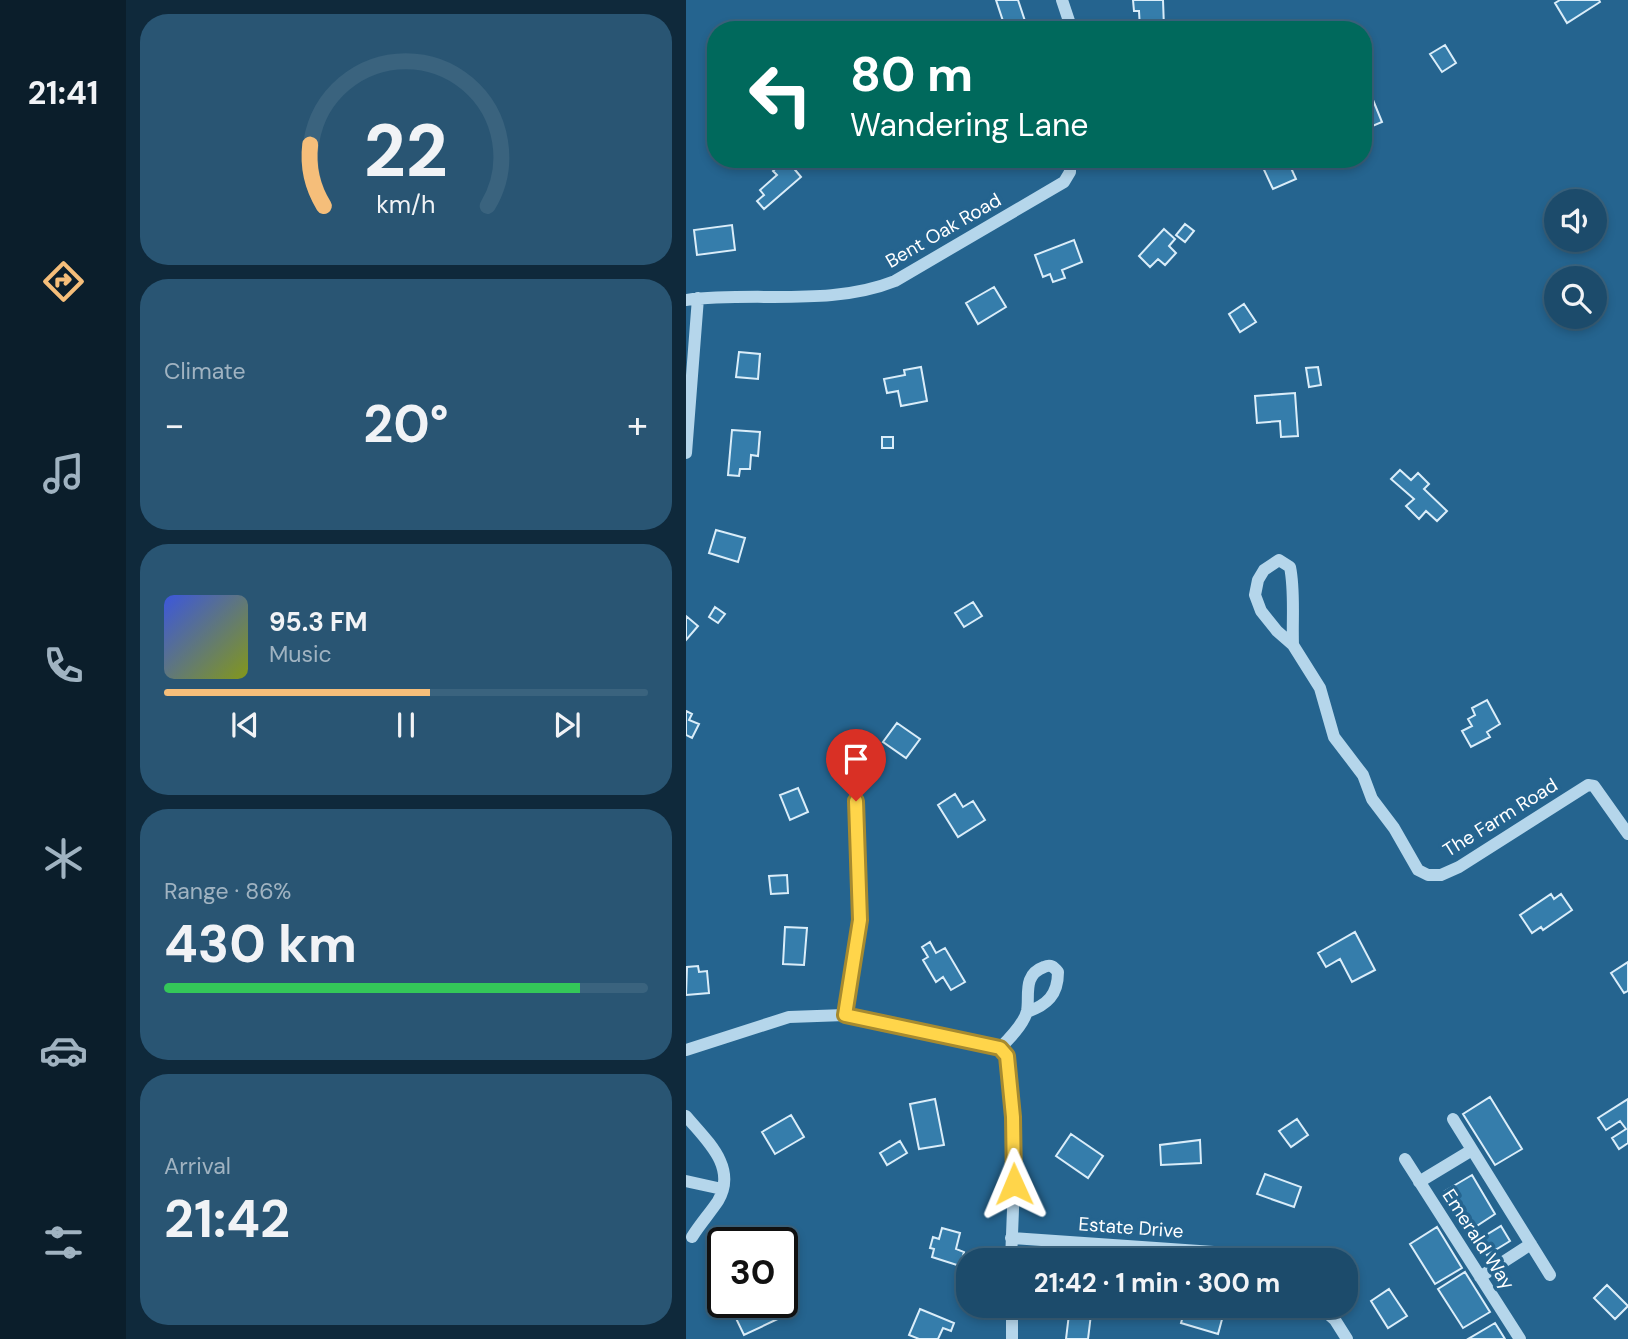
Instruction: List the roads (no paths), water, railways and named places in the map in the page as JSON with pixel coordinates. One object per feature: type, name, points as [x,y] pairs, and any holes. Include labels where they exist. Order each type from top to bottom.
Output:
[{"type":"street","points":[[1062,0],[1069,21]]},
{"type":"street","name":"Bent Oak Road","points":[[692,299],[800,296],[877,289],[1064,182],[1070,168]]},
{"type":"street","points":[[686,453],[692,299]]},
{"type":"street","name":"The Farm Road","points":[[1293,645],[1293,581],[1290,567],[1279,560],[1264,570],[1258,580],[1255,595],[1261,611],[1293,645],[1320,688],[1334,737],[1363,775],[1372,799],[1394,828],[1418,870],[1428,875],[1441,875],[1459,867],[1588,785],[1594,786],[1628,834]]},
{"type":"street","points":[[845,1015],[860,920],[856,801]]},
{"type":"street","points":[[1000,1048],[1027,1012]]},
{"type":"street","points":[[686,1049],[789,1017],[845,1015],[1000,1048],[1007,1056],[1013,1117],[1011,1248]]},
{"type":"street","points":[[686,1116],[718,1154],[724,1170],[720,1198],[692,1237]]},
{"type":"street","points":[[1453,1119],[1550,1275]]},
{"type":"street","points":[[1419,1182],[1472,1150]]},
{"type":"street","name":"Emerald Way","points":[[1405,1159],[1520,1339]]},
{"type":"street","points":[[686,1181],[722,1189]]},
{"type":"street","name":"Estate Drive","points":[[1011,1238],[1156,1248]]},
{"type":"street","points":[[1480,1277],[1531,1244]]},
{"type":"street","points":[[1012,1318],[1012,1339]]},
{"type":"street","points":[[1333,1318],[1346,1339]]}]
